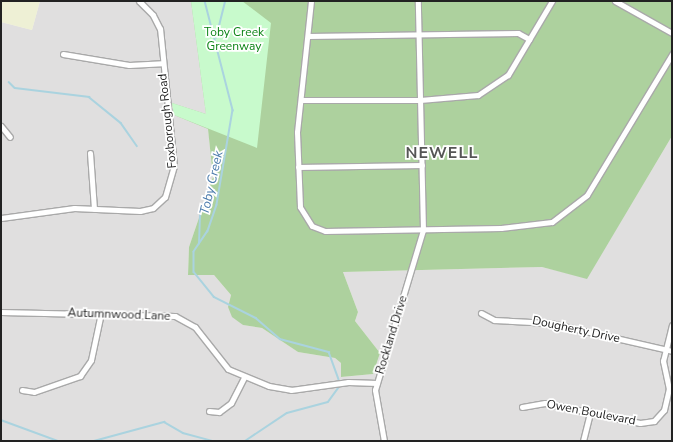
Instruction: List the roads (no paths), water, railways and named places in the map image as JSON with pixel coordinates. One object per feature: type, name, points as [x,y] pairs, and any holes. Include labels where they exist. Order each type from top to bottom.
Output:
[{"type":"street","name":"Foxborough Road","points":[[1,218],[94,209],[147,210],[159,204],[169,190],[174,159],[162,63],[160,26],[139,1]]},
{"type":"street","points":[[311,1],[301,100],[298,167],[300,207],[312,226],[325,231],[529,227],[552,222],[570,211],[587,195],[606,168],[672,54]]},
{"type":"street","name":"Rockland Drive","points":[[384,441],[375,400],[377,383],[423,230],[418,1]]},
{"type":"street","points":[[301,100],[420,100],[478,95],[495,87],[508,75],[552,1]]},
{"type":"street","points":[[615,1],[672,33]]},
{"type":"street","points":[[308,36],[518,33],[529,39]]},
{"type":"street","points":[[63,54],[129,65],[162,63]]},
{"type":"street","points":[[1,126],[10,137]]},
{"type":"street","points":[[90,153],[94,209]]},
{"type":"street","points":[[298,167],[422,165]]},
{"type":"street","name":"Autumnwood Lane","points":[[1,312],[101,313],[179,317],[195,327],[228,369],[244,377],[291,390],[348,382],[377,383]]},
{"type":"street","points":[[22,390],[34,392],[80,376],[91,360],[101,313]]},
{"type":"street","name":"Dougherty Drive","points":[[481,313],[494,320],[550,323],[672,350]]},
{"type":"street","name":"Owen Boulevard","points":[[522,407],[535,402],[640,423],[658,418],[669,389],[664,363],[672,325]]},
{"type":"street","points":[[209,411],[220,412],[231,403],[244,377]]},
{"type":"street","points":[[583,441],[590,412]]},
{"type":"waterway","name":"Toby Creek","points":[[205,1],[233,110],[217,205],[208,231],[194,252],[194,272],[214,297],[256,318],[280,339],[329,352],[339,379]]},
{"type":"waterway","name":"Toby Creek","points":[[216,38],[225,1]]},
{"type":"waterway","points":[[9,82],[15,88],[89,97],[121,123],[137,146]]},
{"type":"waterway","points":[[199,244],[200,213]]},
{"type":"waterway","name":"Toby Creek","points":[[245,441],[287,413],[328,402],[339,387]]},
{"type":"waterway","points":[[1,420],[58,441]]},
{"type":"waterway","points":[[94,441],[164,422],[183,433],[212,441]]},
{"type":"district","name":"NEWELL","points":[[442,153]]},
{"type":"park label","name":"Toby Creek Greenway","points":[[234,40]]}]
